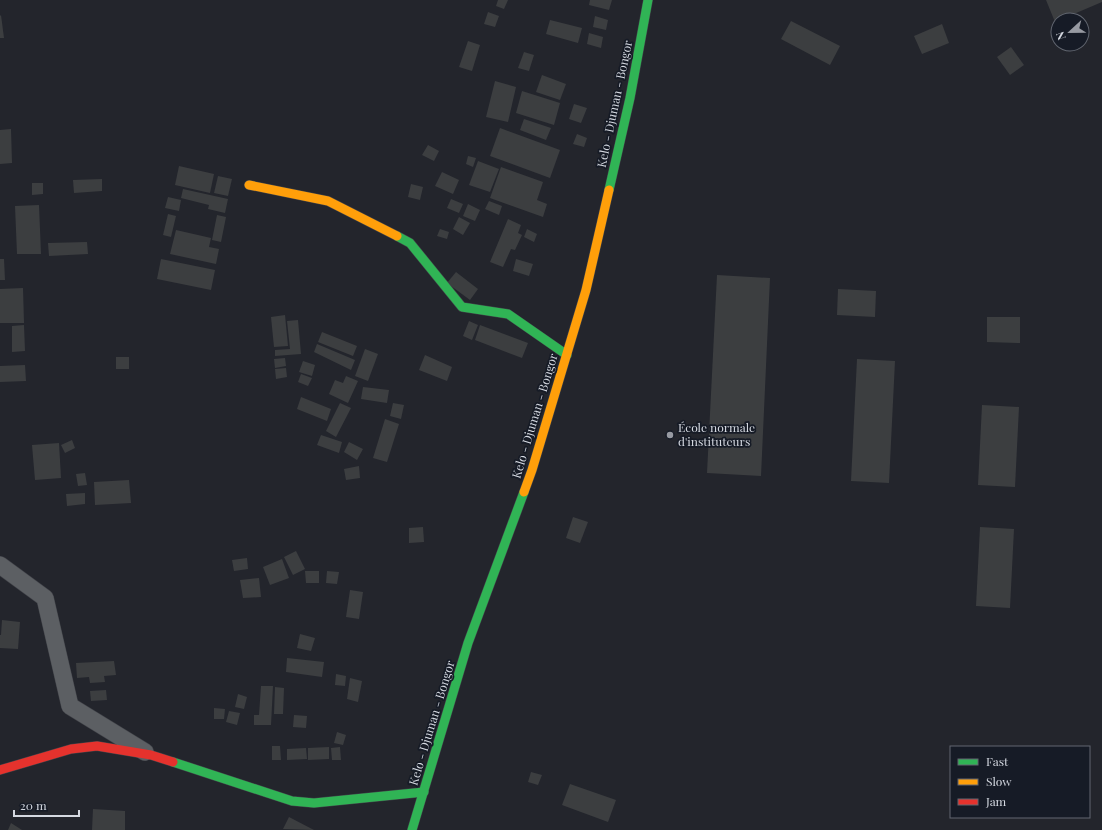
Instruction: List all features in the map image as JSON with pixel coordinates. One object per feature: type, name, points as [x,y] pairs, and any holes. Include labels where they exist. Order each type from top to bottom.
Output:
[{"type":"main road","name":"Kelo - Djuman - Bongor","points":[[412,830],[468,643],[532,470],[586,290],[627,113],[648,0]]},
{"type":"main road","points":[[249,185],[328,201],[410,243],[462,307],[508,314],[567,355]]},
{"type":"main road","points":[[0,770],[70,749],[97,746],[151,755],[292,801],[314,803],[424,792]]},
{"type":"street","points":[[0,565],[45,598],[70,706],[151,755]]},
{"type":"building","points":[[498,0],[508,0],[504,9],[496,6]]},
{"type":"building","points":[[590,0],[612,0],[609,10],[589,5]]},
{"type":"building","points":[[1046,0],[1102,0],[1102,2],[1078,12],[1051,12]]},
{"type":"building","points":[[488,12],[499,16],[495,27],[484,24]]},
{"type":"building","points":[[1,15],[4,38],[0,38]]},
{"type":"building","points":[[595,16],[608,20],[606,30],[593,27]]},
{"type":"building","points":[[550,20],[582,28],[578,43],[546,34]]},
{"type":"building","points":[[791,21],[840,46],[830,65],[781,39]]},
{"type":"building","points":[[942,24],[949,43],[922,54],[914,36]]},
{"type":"building","points":[[589,33],[603,37],[601,48],[587,44]]},
{"type":"building","points":[[468,41],[480,45],[472,71],[459,67]]},
{"type":"building","points":[[1011,47],[1024,65],[1010,75],[997,57]]},
{"type":"building","points":[[524,52],[534,55],[529,71],[518,68]]},
{"type":"building","points":[[542,75],[566,84],[560,100],[536,92]]},
{"type":"building","points":[[495,81],[516,87],[508,122],[486,117]]},
{"type":"building","points":[[522,91],[560,103],[554,125],[516,113]]},
{"type":"building","points":[[574,104],[587,108],[581,123],[569,119]]},
{"type":"building","points":[[524,119],[551,128],[546,140],[520,130]]},
{"type":"building","points":[[500,128],[560,150],[550,178],[490,156]]},
{"type":"building","points":[[11,129],[12,163],[0,164],[0,130]]},
{"type":"building","points":[[577,134],[587,138],[584,147],[573,144]]},
{"type":"building","points":[[428,145],[439,151],[434,161],[422,155]]},
{"type":"building","points":[[468,156],[476,158],[473,167],[466,164]]},
{"type":"building","points":[[478,161],[499,169],[490,192],[469,185]]},
{"type":"building","points":[[179,166],[214,174],[210,193],[175,185]]},
{"type":"building","points":[[501,167],[543,182],[537,200],[547,204],[543,217],[490,198]]},
{"type":"building","points":[[442,172],[459,180],[453,194],[435,186]]},
{"type":"building","points":[[218,176],[232,179],[228,196],[214,193]]},
{"type":"building","points":[[102,179],[102,191],[74,193],[73,180]]},
{"type":"building","points":[[32,183],[43,183],[43,194],[32,195]]},
{"type":"building","points":[[411,184],[423,187],[420,200],[408,197]]},
{"type":"building","points":[[183,189],[228,199],[225,213],[208,209],[209,205],[181,198]]},
{"type":"building","points":[[168,197],[181,200],[179,211],[165,208]]},
{"type":"building","points":[[451,199],[463,204],[459,213],[447,208]]},
{"type":"building","points":[[489,201],[502,206],[499,215],[485,209]]},
{"type":"building","points":[[468,204],[480,210],[475,221],[463,216]]},
{"type":"building","points":[[39,205],[41,254],[17,254],[15,206]]},
{"type":"building","points":[[168,214],[176,216],[171,237],[163,235]]},
{"type":"building","points":[[217,215],[226,217],[221,242],[212,240]]},
{"type":"building","points":[[459,217],[470,223],[463,235],[453,229]]},
{"type":"building","points":[[508,219],[521,225],[518,233],[522,235],[515,250],[511,249],[503,267],[490,262]]},
{"type":"building","points":[[440,229],[449,232],[447,239],[437,236]]},
{"type":"building","points":[[527,229],[537,234],[534,242],[524,237]]},
{"type":"building","points":[[176,230],[211,238],[209,247],[219,249],[216,264],[170,254]]},
{"type":"building","points":[[87,242],[88,254],[49,256],[48,243]]},
{"type":"building","points":[[0,259],[4,259],[5,280],[0,280]]},
{"type":"building","points":[[161,259],[215,270],[211,290],[157,279]]},
{"type":"building","points":[[516,259],[533,264],[529,276],[513,271]]},
{"type":"building","points":[[456,272],[478,289],[470,300],[447,283]]},
{"type":"building","points":[[717,275],[770,278],[761,476],[707,473]]},
{"type":"building","points":[[23,288],[24,323],[0,323],[0,289]]},
{"type":"building","points":[[838,289],[876,291],[875,317],[837,315]]},
{"type":"building","points":[[285,315],[288,346],[274,347],[271,317]]},
{"type":"building","points":[[987,317],[1020,317],[1020,343],[987,342]]},
{"type":"building","points":[[298,320],[301,354],[275,356],[275,350],[290,349],[287,321]]},
{"type":"building","points":[[469,321],[478,325],[472,340],[463,336]]},
{"type":"building","points":[[24,325],[25,351],[12,352],[12,326]]},
{"type":"building","points":[[480,325],[528,343],[522,358],[475,340]]},
{"type":"building","points":[[322,332],[357,346],[353,356],[318,342]]},
{"type":"building","points":[[317,344],[355,360],[351,370],[314,352]]},
{"type":"building","points":[[365,349],[378,354],[368,381],[355,376]]},
{"type":"building","points":[[425,355],[452,367],[447,381],[419,370]]},
{"type":"building","points":[[116,357],[129,357],[129,369],[116,369]]},
{"type":"building","points":[[285,358],[286,366],[275,368],[274,359]]},
{"type":"building","points":[[857,359],[895,361],[889,483],[851,481]]},
{"type":"building","points":[[303,361],[315,365],[312,376],[299,372]]},
{"type":"building","points":[[25,365],[26,381],[0,382],[0,366]]},
{"type":"building","points":[[286,368],[287,377],[276,379],[275,369]]},
{"type":"building","points":[[301,374],[312,378],[308,386],[298,382]]},
{"type":"building","points":[[346,376],[358,381],[348,403],[329,394],[335,380],[343,383]]},
{"type":"building","points":[[363,387],[389,390],[387,403],[361,399]]},
{"type":"building","points":[[301,397],[331,409],[327,421],[297,409]]},
{"type":"building","points":[[340,403],[351,408],[336,437],[326,431]]},
{"type":"building","points":[[393,403],[404,405],[401,419],[390,416]]},
{"type":"building","points":[[982,405],[1019,407],[1015,487],[978,485]]},
{"type":"building","points":[[385,419],[399,424],[387,462],[373,458]]},
{"type":"building","points":[[321,435],[342,442],[339,453],[317,445]]},
{"type":"building","points":[[72,440],[75,448],[65,453],[61,445]]},
{"type":"building","points":[[349,442],[363,449],[357,460],[344,452]]},
{"type":"building","points":[[59,443],[61,478],[35,480],[32,445]]},
{"type":"building","points":[[359,466],[360,478],[346,480],[344,469]]},
{"type":"building","points":[[85,473],[87,485],[78,486],[76,474]]},
{"type":"building","points":[[129,480],[131,503],[95,505],[94,482]]},
{"type":"building","points":[[85,493],[85,504],[67,506],[66,494]]},
{"type":"building","points":[[573,517],[588,522],[580,543],[566,538]]},
{"type":"building","points":[[423,527],[424,542],[409,543],[409,528]]},
{"type":"building","points":[[980,527],[1014,529],[1010,608],[976,606]]},
{"type":"building","points":[[296,551],[305,569],[293,575],[284,557]]},
{"type":"building","points":[[247,558],[248,569],[234,571],[232,560]]},
{"type":"building","points":[[282,559],[289,578],[270,585],[263,567]]},
{"type":"building","points":[[305,571],[319,571],[319,583],[306,583]]},
{"type":"building","points":[[327,571],[339,572],[337,584],[326,583]]},
{"type":"building","points":[[259,578],[261,597],[243,598],[240,580]]},
{"type":"building","points":[[350,590],[363,592],[359,619],[346,617]]},
{"type":"building","points":[[2,620],[20,622],[18,649],[0,648]]},
{"type":"building","points":[[300,634],[315,638],[311,651],[297,648]]},
{"type":"building","points":[[287,658],[324,662],[322,677],[286,672]]},
{"type":"building","points":[[114,661],[116,675],[104,676],[105,682],[90,683],[89,677],[77,678],[76,663]]},
{"type":"building","points":[[336,674],[346,676],[345,686],[335,685]]},
{"type":"building","points":[[350,678],[362,681],[358,702],[347,699]]},
{"type":"building","points":[[261,686],[273,686],[271,725],[254,725],[254,715],[259,715]]},
{"type":"building","points":[[275,687],[284,688],[283,714],[274,714]]},
{"type":"building","points":[[106,690],[107,700],[91,701],[90,691]]},
{"type":"building","points":[[238,694],[247,697],[244,709],[235,707]]},
{"type":"building","points":[[214,708],[225,709],[224,719],[214,719]]},
{"type":"building","points":[[229,711],[240,713],[237,725],[226,722]]},
{"type":"building","points":[[294,715],[307,716],[306,728],[293,727]]},
{"type":"building","points":[[337,732],[346,735],[343,745],[334,743]]},
{"type":"building","points":[[272,746],[280,746],[281,760],[272,760]]},
{"type":"building","points":[[329,747],[329,759],[308,760],[308,748]]},
{"type":"building","points":[[340,747],[341,760],[332,760],[331,748]]},
{"type":"building","points":[[306,748],[307,759],[287,760],[287,749]]},
{"type":"building","points":[[531,772],[542,775],[538,785],[528,782]]},
{"type":"building","points":[[570,784],[616,800],[608,822],[562,805]]},
{"type":"building","points":[[93,809],[125,811],[125,830],[92,830]]},
{"type":"building","points":[[289,817],[314,830],[283,829]]},
{"type":"building","points":[[11,823],[22,830],[8,830]]},
{"type":"traffic: fast","points":[[609,190],[630,98],[648,0]]},
{"type":"traffic: fast","points":[[397,236],[410,243],[462,307],[508,314],[567,355]]},
{"type":"traffic: fast","points":[[412,830],[468,643],[524,492]]},
{"type":"traffic: fast","points":[[173,762],[292,801],[314,803],[424,792]]},
{"type":"traffic: slow","points":[[249,185],[328,201],[397,236]]},
{"type":"traffic: slow","points":[[524,492],[586,290],[609,190]]},
{"type":"traffic: jam","points":[[0,770],[71,749],[97,746],[151,755],[173,762]]},
{"type":"place","name":"École normale d'instituteurs","points":[[670,435]]}]
